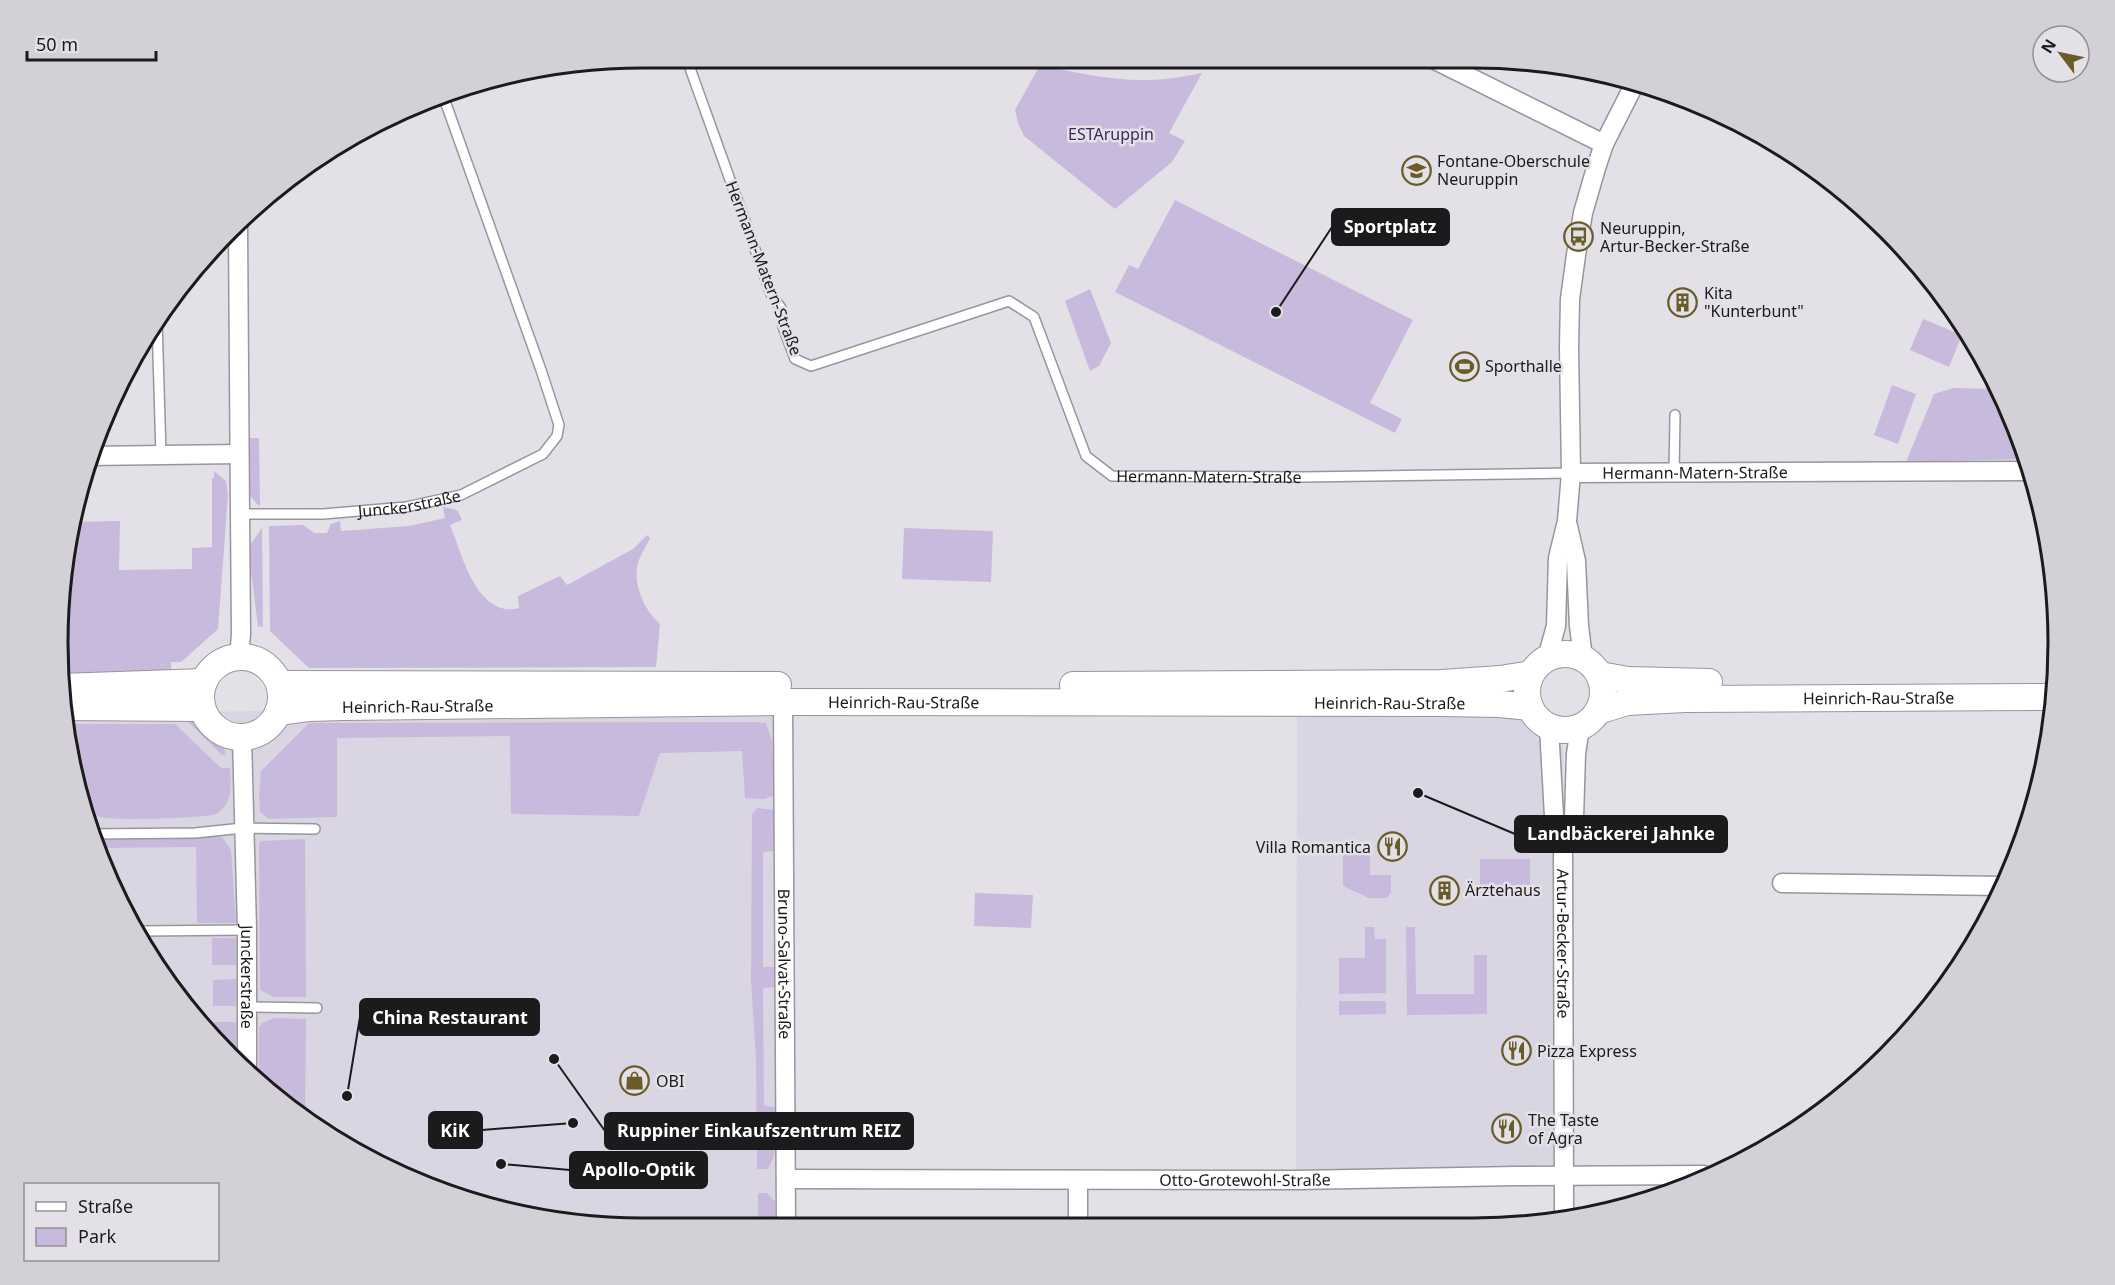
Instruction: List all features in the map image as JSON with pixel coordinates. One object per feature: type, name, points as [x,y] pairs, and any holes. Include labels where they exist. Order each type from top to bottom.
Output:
[{"type":"main road","points":[[1559,654],[1571,654],[1591,666],[1603,687],[1603,699],[1589,719],[1570,730],[1559,730],[1541,722],[1530,707],[1527,696],[1527,685],[1539,666],[1559,654]]},
{"type":"main road","points":[[239,658],[248,658],[266,666],[279,684],[281,699],[278,712],[266,728],[250,736],[242,737],[223,733],[204,714],[202,708],[204,682],[214,668],[222,662],[239,658]]},
{"type":"main road","name":"Heinrich-Rau-Straße","points":[[279,684],[831,687],[1442,683],[1500,680],[1539,666]]},
{"type":"main road","name":"Heinrich-Rau-Straße","points":[[1591,666],[1628,680],[1686,682],[1988,681],[2045,693]]},
{"type":"main road","points":[[70,687],[204,682]]},
{"type":"main road","name":"Heinrich-Rau-Straße","points":[[1589,719],[1627,702],[1685,699],[2045,695]]},
{"type":"main road","name":"Heinrich-Rau-Straße","points":[[278,712],[344,707],[783,702],[1453,703],[1530,707]]},
{"type":"main road","points":[[71,707],[202,708]]},
{"type":"street","points":[[1451,68],[1604,144]]},
{"type":"street","points":[[1539,666],[1556,626],[1558,558],[1567,521],[1571,473],[1570,299],[1583,213],[1604,144],[1631,90]]},
{"type":"street","points":[[238,234],[241,634],[239,658]]},
{"type":"street","points":[[99,456],[238,454]]},
{"type":"street","name":"Hermann-Matern-Straße","points":[[1571,473],[2021,471]]},
{"type":"street","points":[[1567,521],[1576,561],[1579,626],[1591,666]]},
{"type":"street","name":"Bruno-Salvat-Straße","points":[[783,702],[786,1218]]},
{"type":"street","name":"Artur-Becker-Straße","points":[[1563,848],[1574,818],[1576,754],[1589,719]]},
{"type":"street","name":"Artur-Becker-Straße","points":[[1549,727],[1554,816],[1563,848],[1564,1210]]},
{"type":"street","name":"Junckerstraße","points":[[242,737],[247,930],[247,1060]]},
{"type":"street","points":[[1782,883],[1993,886]]},
{"type":"street","name":"Otto-Grotewohl-Straße","points":[[786,1179],[1296,1180],[1690,1175]]},
{"type":"street","points":[[1078,1180],[1078,1218]]},
{"type":"lane","name":"Hermann-Matern-Straße","points":[[690,68],[771,294],[782,308],[783,327],[795,359],[811,366],[1009,301],[1034,317],[1086,456],[1112,476],[1303,477],[1571,473]]},
{"type":"lane","name":"Junckerstraße","points":[[240,514],[323,514],[406,507],[461,495],[543,454],[557,436],[559,425],[541,370],[446,103]]},
{"type":"lane","points":[[157,334],[161,455]]},
{"type":"lane","points":[[1674,472],[1675,415]]},
{"type":"lane","points":[[100,834],[195,833],[243,828],[315,829]]},
{"type":"lane","points":[[146,931],[247,930]]},
{"type":"lane","points":[[247,1007],[316,1008]]},
{"type":"shaded area","points":[[775,703],[775,1218],[605,1216],[567,1213],[494,1198],[422,1174],[388,1158],[323,1121],[292,1099],[263,1075],[210,1022],[164,962],[145,930],[111,863],[98,827],[87,791],[72,714]]},
{"type":"shaded area","points":[[1493,708],[1533,719],[1547,729],[1563,732],[1564,1169],[1296,1170],[1297,709]]},
{"type":"green space","name":"ESTAruppin","points":[[1038,68],[1055,68],[1134,80],[1165,79],[1202,73],[1169,133],[1185,141],[1172,162],[1115,209],[1024,136],[1015,110]]},
{"type":"green space","points":[[1175,200],[1413,320],[1370,403],[1402,419],[1395,433],[1115,292],[1129,265],[1138,269]]},
{"type":"green space","points":[[1090,289],[1111,343],[1099,366],[1090,371],[1065,301]]},
{"type":"green space","points":[[1923,319],[1957,333],[1960,339],[1949,367],[1910,350]]},
{"type":"green space","points":[[1892,385],[1916,394],[1898,444],[1874,435]]},
{"type":"green space","points":[[1953,388],[1988,389],[2004,422],[2017,459],[1906,462],[1934,394]]},
{"type":"green space","points":[[248,438],[259,438],[260,505],[248,493]]},
{"type":"green space","points":[[214,471],[226,481],[228,495],[218,629],[181,662],[171,662],[172,678],[69,678],[69,605],[72,567],[81,522],[120,521],[119,570],[192,569],[192,548],[212,547],[212,478],[214,478]]},
{"type":"green space","points":[[443,507],[458,511],[462,520],[450,525],[476,586],[484,597],[507,609],[519,608],[518,596],[560,576],[567,585],[633,549],[647,535],[650,538],[639,560],[637,583],[642,599],[660,624],[656,667],[309,668],[270,631],[269,526],[303,525],[314,533],[327,533],[331,524],[340,521],[341,531],[409,526],[445,518]]},
{"type":"green space","points":[[262,528],[263,627],[258,626],[250,545]]},
{"type":"green space","points":[[904,528],[993,531],[991,582],[902,579]]},
{"type":"green space","points":[[185,719],[192,720],[211,730],[220,741],[226,755],[222,755]]},
{"type":"green space","points":[[309,723],[766,723],[772,741],[775,795],[764,799],[745,798],[742,751],[660,753],[639,816],[511,814],[510,736],[337,738],[337,817],[269,819],[260,812],[261,771]]},
{"type":"green space","points":[[73,724],[175,724],[221,768],[230,768],[230,793],[222,810],[216,814],[196,817],[121,819],[98,816],[94,813],[87,791]]},
{"type":"green space","points":[[757,808],[775,810],[775,851],[763,852],[763,967],[775,967],[775,987],[763,988],[764,1106],[776,1107],[774,1156],[768,1169],[757,1169],[756,1060],[751,980],[752,814]]},
{"type":"green space","points":[[207,831],[223,838],[231,850],[236,923],[197,923],[196,847],[106,848],[100,832]]},
{"type":"green space","points":[[305,839],[306,997],[274,997],[260,990],[259,843]]},
{"type":"green space","points":[[1343,853],[1370,853],[1370,875],[1391,875],[1391,892],[1387,898],[1369,898],[1343,886]]},
{"type":"green space","points":[[1480,859],[1530,859],[1530,897],[1480,897]]},
{"type":"green space","points":[[975,893],[1033,895],[1031,928],[974,926]]},
{"type":"green space","points":[[1365,927],[1374,927],[1375,939],[1386,939],[1386,993],[1339,994],[1339,958],[1365,958]]},
{"type":"green space","points":[[1406,927],[1415,927],[1416,994],[1474,994],[1474,955],[1487,955],[1487,1014],[1407,1015]]},
{"type":"green space","points":[[212,938],[236,938],[236,965],[212,965]]},
{"type":"green space","points":[[236,979],[236,1006],[213,1006],[213,980]]},
{"type":"green space","points":[[1339,1001],[1386,1001],[1386,1014],[1339,1015]]},
{"type":"green space","points":[[275,1018],[306,1019],[305,1108],[259,1071],[259,1028],[262,1023]]},
{"type":"green space","points":[[212,1022],[236,1022],[236,1046],[233,1046]]},
{"type":"green space","points":[[758,1193],[767,1193],[775,1202],[775,1218],[758,1218]]},
{"type":"place","name":"Fontane-Oberschule Neuruppin","points":[[1416,170]]},
{"type":"place","name":"Neuruppin, Artur-Becker-Straße","points":[[1579,237]]},
{"type":"place","name":"Kita \"Kunterbunt\"","points":[[1683,302]]},
{"type":"place","name":"Sportplatz","points":[[1276,312]]},
{"type":"place","name":"Sporthalle","points":[[1464,366]]},
{"type":"place","name":"Landbäckerei Jahnke","points":[[1418,793]]},
{"type":"place","name":"Villa Romantica","points":[[1392,847]]},
{"type":"place","name":"Ärztehaus","points":[[1444,890]]},
{"type":"place","name":"Pizza Express","points":[[1516,1051]]},
{"type":"place","name":"Ruppiner Einkaufszentrum REIZ","points":[[554,1059]]},
{"type":"place","name":"OBI","points":[[635,1081]]},
{"type":"place","name":"China Restaurant","points":[[347,1096]]},
{"type":"place","name":"KiK","points":[[573,1123]]},
{"type":"place","name":"The Taste of Agra","points":[[1507,1129]]},
{"type":"place","name":"Apollo-Optik","points":[[501,1164]]}]
